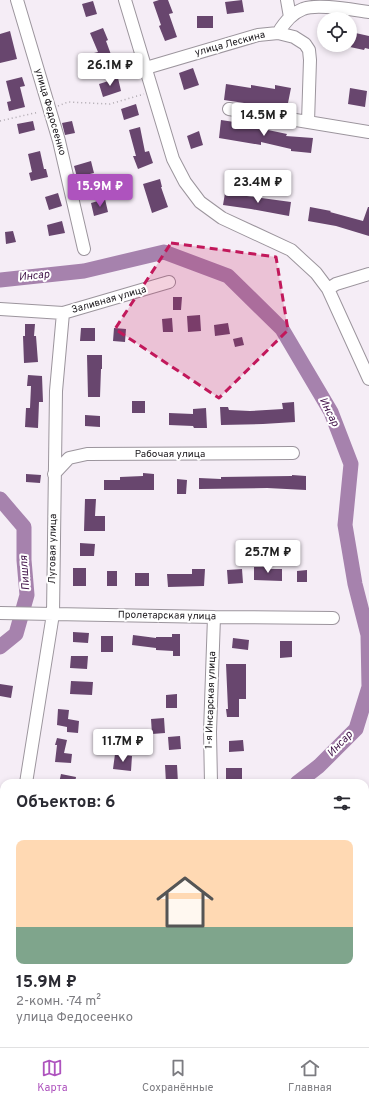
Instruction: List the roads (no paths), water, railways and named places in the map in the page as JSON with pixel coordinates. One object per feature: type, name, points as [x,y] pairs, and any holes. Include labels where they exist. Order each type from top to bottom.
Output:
[{"type":"street","name":"улица Федосеенко","points":[[17,0],[59,141],[84,249]]},
{"type":"street","points":[[126,0],[173,159],[185,182],[200,202],[222,218],[291,250],[316,273],[328,289],[369,379]]},
{"type":"street","points":[[287,0],[290,17]]},
{"type":"street","points":[[278,33],[290,17],[303,9],[314,7],[369,12]]},
{"type":"street","name":"улица Лескина","points":[[146,68],[258,35],[278,33],[294,36],[305,44],[310,60],[308,122]]},
{"type":"street","points":[[229,109],[369,132]]},
{"type":"street","points":[[328,289],[336,284],[369,274]]},
{"type":"street","name":"Заливная улица","points":[[0,309],[63,313],[169,282]]},
{"type":"street","name":"Луговая улица","points":[[27,779],[53,614],[56,391],[63,313]]},
{"type":"street","name":"Рабочая улица","points":[[54,474],[69,458],[87,454],[293,453]]},
{"type":"street","name":"Пролетарская улица","points":[[3,613],[333,618]]},
{"type":"street","name":"1-я Инсарская улица","points":[[211,779],[210,732],[214,617]]},
{"type":"waterway","name":"Инсар","points":[[0,280],[84,271],[164,252],[228,276],[282,329],[331,412],[351,464],[345,525],[355,584],[368,635],[369,687],[356,729],[319,766],[302,779]]},
{"type":"waterway","name":"Пишля","points":[[0,499],[24,527],[24,560],[27,595],[16,634],[0,647]]}]
